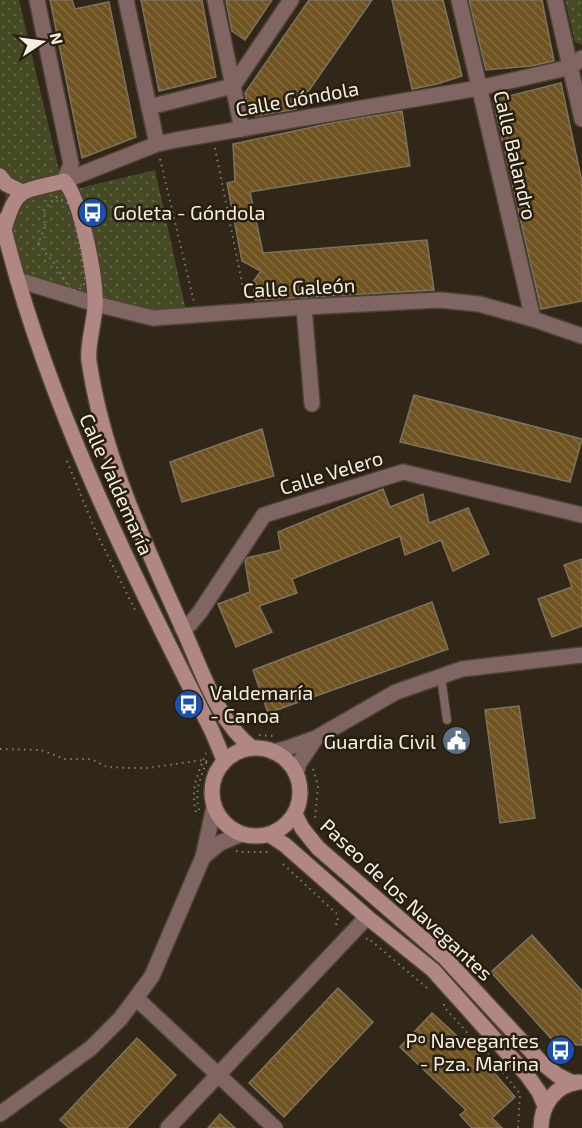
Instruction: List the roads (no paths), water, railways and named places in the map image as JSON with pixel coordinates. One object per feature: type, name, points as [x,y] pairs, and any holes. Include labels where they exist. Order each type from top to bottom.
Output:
[{"type":"main road","points":[[0,176],[6,184],[22,192]]},
{"type":"main road","points":[[4,230],[11,205],[22,192],[64,181]]},
{"type":"main road","name":"Calle Valdemaría","points":[[64,181],[70,187],[84,232],[96,304],[89,357],[96,401],[115,468],[139,532],[211,692],[239,738],[252,741]]},
{"type":"main road","name":"Calle Valdemaría","points":[[0,213],[18,280],[62,412],[123,552],[212,731],[217,763]]},
{"type":"main road","points":[[252,741],[275,744],[296,774],[300,789],[299,803],[294,814],[284,826],[270,835],[256,837],[241,834],[224,823],[214,807],[212,796],[217,763],[252,741]]},
{"type":"main road","name":"Paseo de los Navegantes","points":[[294,814],[318,848],[444,957],[541,1062],[556,1075],[578,1082]]},
{"type":"main road","name":"Paseo de los Navegantes","points":[[270,835],[285,845],[433,970],[527,1075],[539,1092],[545,1106]]},
{"type":"main road","points":[[541,1128],[545,1106],[557,1092],[578,1082]]},
{"type":"street","name":"Calle Valdemaría","points":[[37,0],[77,169],[84,232]]},
{"type":"street","points":[[126,0],[157,144]]},
{"type":"street","points":[[215,0],[242,129]]},
{"type":"street","points":[[148,107],[233,86],[291,0]]},
{"type":"street","name":"Calle Balandro","points":[[459,0],[533,319]]},
{"type":"street","points":[[555,0],[576,63],[582,119]]},
{"type":"street","name":"Calle Góndola","points":[[77,169],[157,144],[479,88],[576,63]]},
{"type":"street","points":[[64,181],[77,169]]},
{"type":"street","name":"Calle Galeón","points":[[18,280],[96,304],[153,318],[440,300],[479,304],[582,336]]},
{"type":"street","points":[[304,307],[312,404]]},
{"type":"street","name":"Calle Velero","points":[[182,628],[190,624],[200,612],[264,515],[381,478],[403,472],[582,515]]},
{"type":"street","points":[[275,744],[285,749],[316,738],[396,692],[462,669],[582,655]]},
{"type":"street","points":[[561,658],[582,662]]},
{"type":"street","points":[[296,774],[299,763],[316,738]]},
{"type":"street","points":[[0,1114],[91,1048],[120,1019],[152,976],[203,858],[214,807]]},
{"type":"street","points":[[203,858],[220,843],[241,834]]},
{"type":"street","points":[[168,1128],[368,917]]},
{"type":"street","points":[[136,998],[275,1128]]},
{"type":"lane","points":[[441,677],[447,720]]},
{"type":"place","name":"Goleta - Góndola","points":[[92,212]]},
{"type":"place","name":"Valdemaría - Canoa","points":[[189,704]]},
{"type":"place","name":"Guardia Civil","points":[[457,741]]},
{"type":"place","name":"Pº Navegantes - Pza. Marina","points":[[560,1051]]}]
